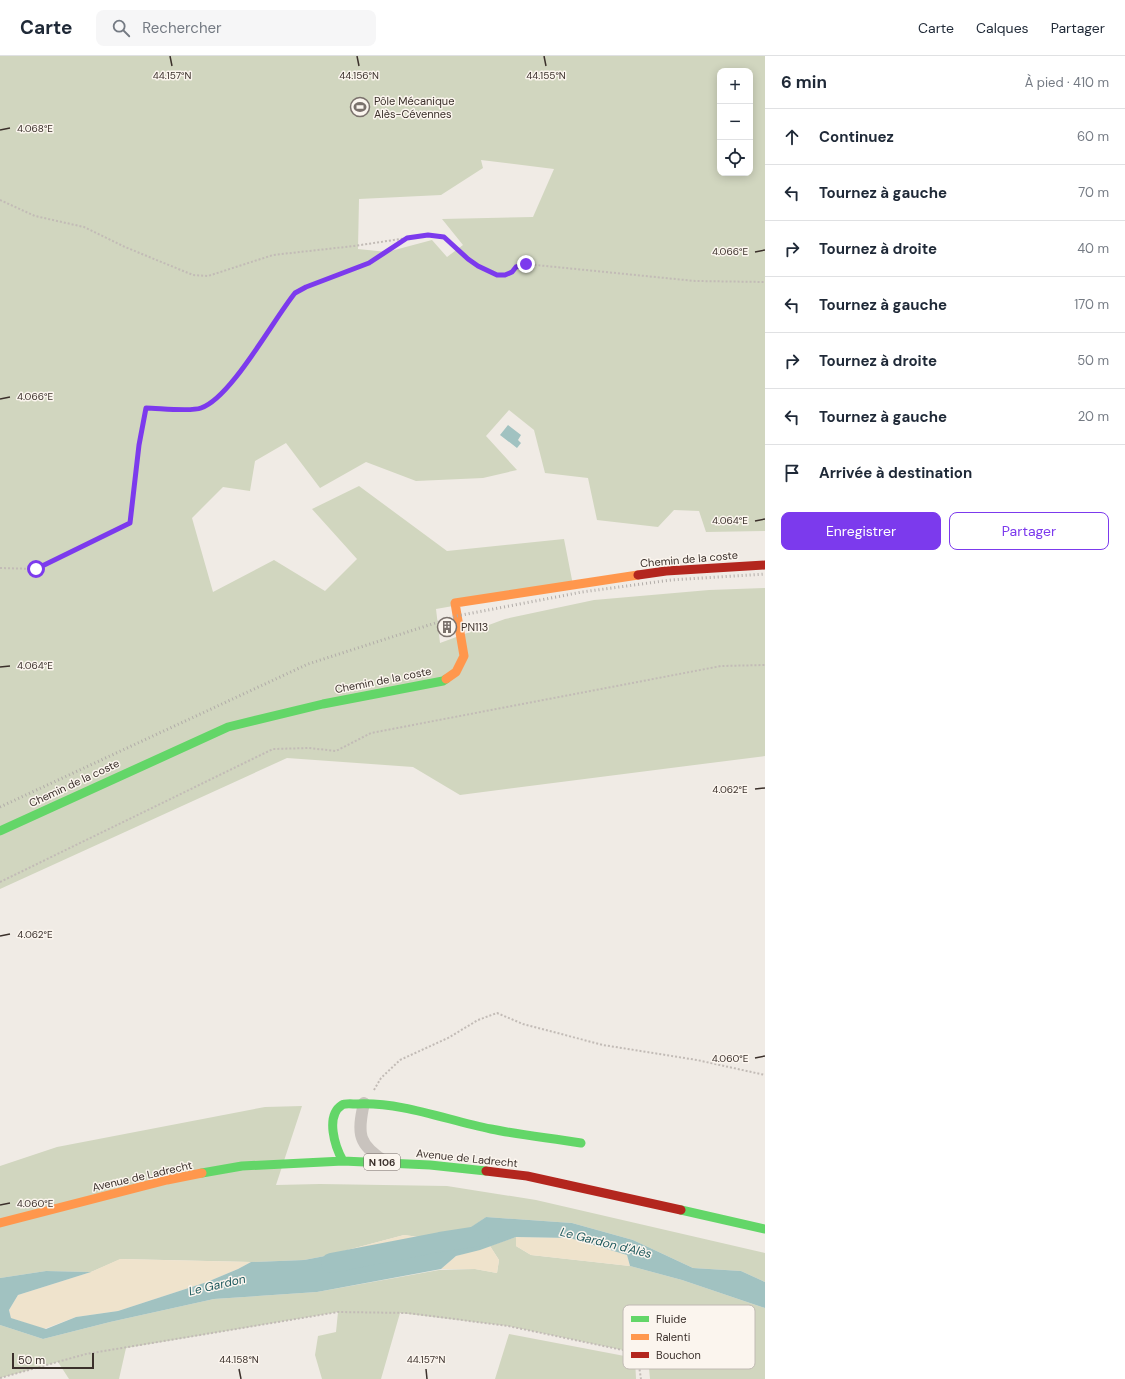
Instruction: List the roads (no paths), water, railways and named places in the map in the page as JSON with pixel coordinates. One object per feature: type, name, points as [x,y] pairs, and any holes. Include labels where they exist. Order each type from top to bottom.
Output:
[{"type":"street","name":"Chemin de la coste","points":[[0,831],[228,727],[323,704],[443,681],[456,672],[464,656],[455,603],[666,571],[765,565]]},
{"type":"street","points":[[368,1103],[359,1123],[363,1141],[374,1154],[387,1163]]},
{"type":"street","points":[[343,1161],[338,1152],[334,1135],[333,1121],[336,1110],[343,1104],[368,1103],[412,1110],[490,1129],[581,1143]]},
{"type":"street","name":"Avenue de Ladrecht","points":[[0,1223],[167,1180],[242,1166],[343,1161],[430,1165],[527,1176],[765,1229]]},
{"type":"water","points":[[508,425],[521,435],[518,440],[521,443],[517,448],[500,435]]},
{"type":"water","name":"Le Gardon d'Alès","points":[[486,1217],[572,1223],[633,1240],[693,1268],[741,1271],[765,1282],[765,1308],[682,1280],[630,1266],[627,1255],[570,1238],[516,1237],[480,1250],[456,1256],[441,1269],[317,1292],[214,1299],[110,1322],[43,1339],[0,1325],[0,1278],[46,1271],[91,1272],[18,1295],[9,1310],[11,1318],[46,1329],[76,1317],[118,1311],[207,1282],[251,1262],[304,1260],[325,1256],[387,1258],[444,1245]]},
{"type":"waterway","name":"Le Gardon","points":[[331,1263],[479,1236]]},
{"type":"railway","points":[[0,807],[308,664],[457,616],[582,592],[671,580],[765,574]]},
{"type":"place","name":"Pôle Mécanique Alès-Cévennes","points":[[360,107]]},
{"type":"place","name":"PN113","points":[[447,627]]}]
